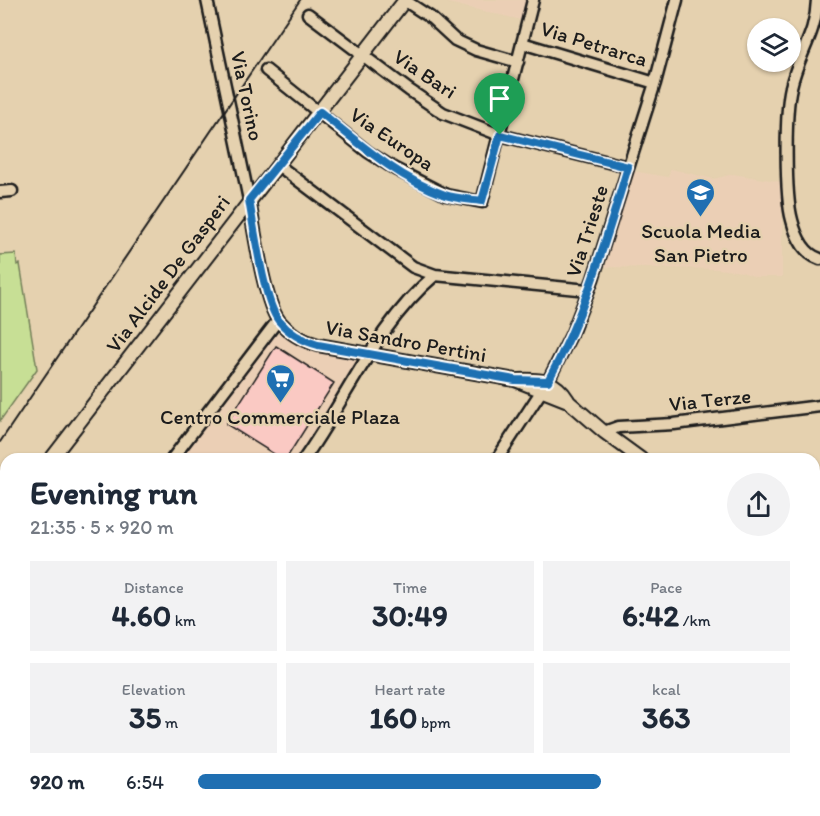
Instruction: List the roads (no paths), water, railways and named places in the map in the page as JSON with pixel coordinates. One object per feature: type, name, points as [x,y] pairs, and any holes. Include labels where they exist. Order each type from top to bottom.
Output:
[{"type":"main road","name":"Via Alcide De Gasperi","points":[[56,453],[405,0]]},
{"type":"main road","points":[[249,200],[269,303],[278,320]]},
{"type":"main road","name":"Via Sandro Pertini","points":[[278,320],[294,334],[312,343],[545,386]]},
{"type":"main road","points":[[545,386],[568,401],[633,453]]},
{"type":"street","name":"Via Torino","points":[[207,0],[249,200]]},
{"type":"street","points":[[405,0],[430,17],[455,40],[476,50],[518,62]]},
{"type":"street","points":[[500,135],[533,0]]},
{"type":"street","name":"Via Trieste","points":[[500,453],[545,386],[572,333],[655,83],[677,0]]},
{"type":"street","points":[[817,0],[813,32],[790,89],[788,156],[791,218],[805,249],[820,260]]},
{"type":"street","name":"Via Bari","points":[[308,14],[409,90],[443,112],[500,135],[628,167]]},
{"type":"street","name":"Via Petrarca","points":[[522,43],[655,83]]},
{"type":"street","points":[[266,70],[320,112]]},
{"type":"street","name":"Via Europa","points":[[320,112],[368,152],[421,184],[446,195],[482,201],[500,135]]},
{"type":"street","points":[[278,165],[413,267],[435,275],[588,290]]},
{"type":"street","points":[[0,192],[12,191]]},
{"type":"street","points":[[413,267],[417,290]]},
{"type":"street","points":[[310,453],[368,354],[417,290],[435,275]]},
{"type":"street","points":[[177,453],[278,320]]},
{"type":"street","name":"Via Terze","points":[[604,432],[618,427],[674,424],[820,406]]},
{"type":"railway","points":[[0,442],[300,0]]},
{"type":"place","name":"Scuola Media San Pietro","points":[[701,218]]},
{"type":"place","name":"Centro Commerciale Plaza","points":[[280,404]]}]
